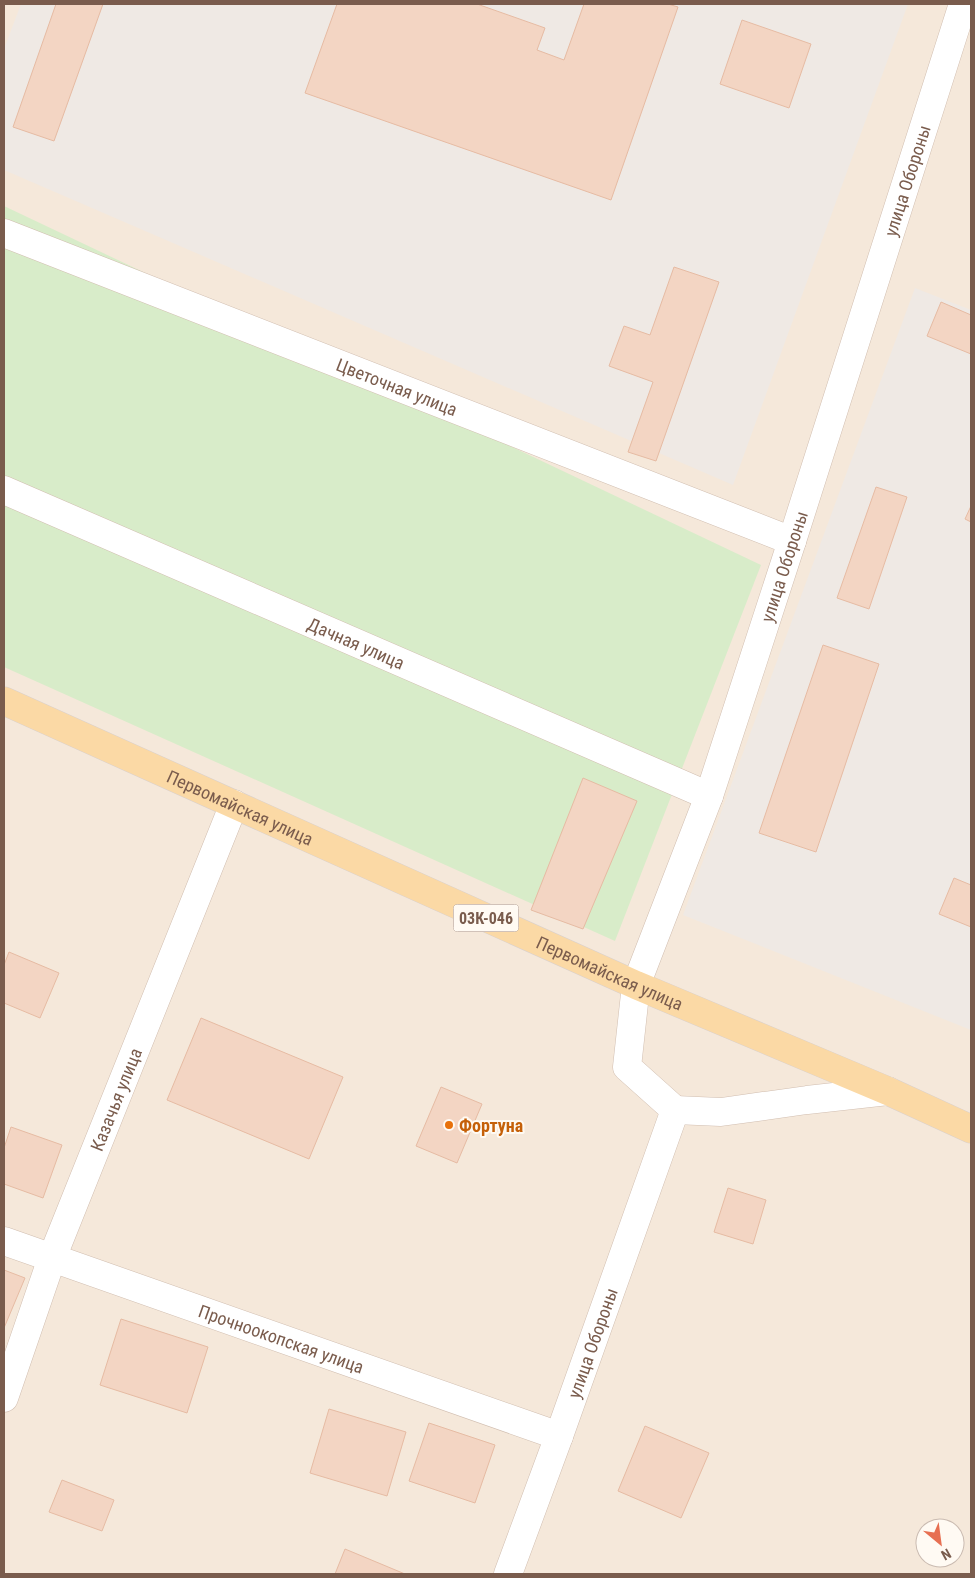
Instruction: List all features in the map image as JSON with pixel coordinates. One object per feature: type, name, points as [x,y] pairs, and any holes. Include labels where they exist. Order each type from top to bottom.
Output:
[{"type":"main road","name":"Первомайская улица","points":[[4,701],[636,985],[888,1090],[971,1129]]},
{"type":"street","name":"улица Обороны","points":[[508,1574],[676,1110],[627,1068],[636,985],[708,796],[792,541],[963,4]]},
{"type":"street","name":"Цветочная улица","points":[[4,232],[792,541]]},
{"type":"street","name":"Дачная улица","points":[[4,490],[708,796]]},
{"type":"street","name":"Казачья улица","points":[[4,1398],[52,1258],[234,804]]},
{"type":"street","points":[[676,1110],[721,1112],[888,1090]]},
{"type":"street","name":"Прочноокопская улица","points":[[4,1241],[559,1436]]},
{"type":"shaded area","points":[[4,4],[971,4],[971,1574],[4,1574]]},
{"type":"shaded area","points":[[21,4],[908,4],[733,485],[4,170],[4,49]]},
{"type":"shaded area","points":[[915,288],[971,310],[971,1030],[683,915]]},
{"type":"green space","points":[[4,206],[761,565],[615,941],[4,667]]},
{"type":"building","points":[[56,4],[103,4],[54,141],[13,127]]},
{"type":"building","points":[[337,4],[477,4],[545,28],[537,50],[564,60],[584,4],[668,4],[678,7],[611,200],[305,93]]},
{"type":"building","points":[[742,20],[811,44],[789,108],[720,84]]},
{"type":"building","points":[[674,267],[719,282],[656,461],[628,452],[653,382],[609,366],[624,326],[650,335]]},
{"type":"building","points":[[941,302],[971,315],[971,354],[927,336]]},
{"type":"building","points":[[876,487],[907,497],[869,609],[837,598]]},
{"type":"building","points":[[971,506],[971,522],[965,519]]},
{"type":"building","points":[[823,645],[879,664],[816,852],[759,833]]},
{"type":"building","points":[[583,778],[637,801],[583,929],[531,910]]},
{"type":"building","points":[[954,878],[971,885],[971,927],[939,914]]},
{"type":"building","points":[[9,952],[59,973],[40,1018],[4,1003],[4,965]]},
{"type":"building","points":[[201,1018],[343,1077],[309,1159],[167,1100]]},
{"type":"building","name":"Фортуна","points":[[441,1087],[482,1104],[457,1163],[416,1146]]},
{"type":"building","points":[[11,1127],[62,1145],[43,1198],[4,1184],[4,1148]]},
{"type":"building","points":[[728,1188],[766,1200],[753,1244],[714,1232]]},
{"type":"building","points":[[4,1270],[25,1278],[4,1328]]},
{"type":"building","points":[[121,1319],[208,1347],[187,1413],[100,1385]]},
{"type":"building","points":[[329,1409],[406,1432],[387,1496],[310,1473]]},
{"type":"building","points":[[429,1423],[495,1445],[475,1503],[409,1481]]},
{"type":"building","points":[[645,1426],[709,1453],[681,1518],[618,1491]]},
{"type":"building","points":[[62,1480],[114,1500],[102,1531],[49,1512]]},
{"type":"building","points":[[345,1549],[405,1574],[335,1574]]},
{"type":"place","name":"Фортуна","points":[[449,1125]]}]
